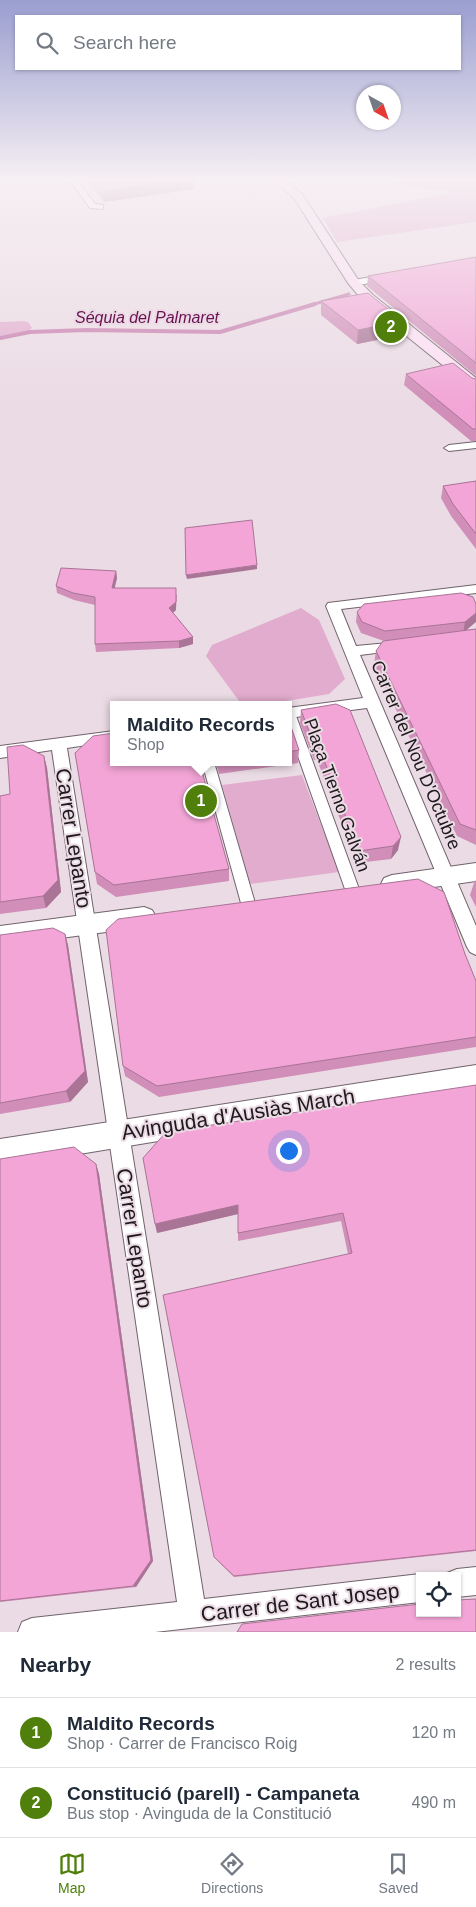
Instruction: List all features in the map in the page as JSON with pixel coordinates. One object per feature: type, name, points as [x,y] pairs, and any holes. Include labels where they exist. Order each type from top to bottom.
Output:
[{"type":"main road","points":[[335,254],[354,284],[368,298],[476,385]]},
{"type":"street","points":[[354,284],[401,275]]},
{"type":"street","points":[[353,301],[368,298]]},
{"type":"street","points":[[449,448],[476,446]]},
{"type":"street","name":"Carrer del Nou D'Octubre","points":[[476,590],[333,606],[445,877],[476,947]]},
{"type":"street","points":[[352,651],[409,645]]},
{"type":"street","points":[[292,713],[372,702]]},
{"type":"street","name":"Plaça Tierno Galván","points":[[292,723],[343,890]]},
{"type":"street","points":[[0,752],[110,737]]},
{"type":"street","name":"Carrer Lepanto","points":[[59,744],[194,1623]]},
{"type":"street","points":[[209,766],[248,903]]},
{"type":"street","points":[[343,890],[476,872]]},
{"type":"street","points":[[0,936],[163,915]]},
{"type":"street","name":"Avinguda d'Ausiàs March","points":[[0,1153],[476,1077]]},
{"type":"street","points":[[461,1583],[476,1581]]},
{"type":"street","name":"Carrer de Sant Josep","points":[[32,1632],[194,1623],[416,1589]]},
{"type":"shaded area","points":[[0,322],[28,322],[32,328],[29,331],[0,336]]},
{"type":"shaded area","points":[[301,608],[319,620],[345,679],[329,694],[286,701],[239,701],[206,656],[212,645]]},
{"type":"shaded area","points":[[302,775],[339,872],[250,884],[222,785]]},
{"type":"building","points":[[476,257],[476,363],[368,276]]},
{"type":"building","points":[[368,293],[403,321],[358,330],[321,301]]},
{"type":"building","points":[[453,363],[476,379],[476,429],[473,429],[406,374]]},
{"type":"building","points":[[476,481],[476,534],[453,504],[443,486]]},
{"type":"building","points":[[252,520],[257,565],[186,575],[185,528]]},
{"type":"building","points":[[61,568],[116,571],[112,588],[176,588],[176,602],[169,608],[193,637],[179,641],[95,644],[95,597],[73,593],[56,586]]},
{"type":"building","points":[[461,593],[473,597],[476,604],[476,613],[465,622],[385,631],[362,622],[357,612],[364,604]]},
{"type":"building","points":[[476,629],[476,830],[460,824],[376,651],[383,641]]},
{"type":"building","points":[[336,704],[350,710],[401,837],[393,846],[359,851],[319,747],[315,747],[301,710]]},
{"type":"building","points":[[292,730],[299,750],[292,751]]},
{"type":"building","points":[[110,734],[110,766],[201,766],[229,869],[114,885],[95,872],[75,753],[93,736]]},
{"type":"building","points":[[23,745],[44,756],[58,880],[43,896],[0,902],[0,796],[10,794],[7,747]]},
{"type":"building","points":[[418,879],[444,892],[476,981],[476,1037],[157,1086],[123,1066],[106,930],[118,919]]},
{"type":"building","points":[[53,928],[65,934],[85,1071],[66,1091],[0,1103],[0,935]]},
{"type":"building","points":[[476,1085],[476,1550],[234,1576],[214,1557],[163,1295],[352,1253],[343,1213],[238,1233],[238,1205],[155,1224],[143,1158],[166,1132]]},
{"type":"building","points":[[74,1147],[96,1164],[151,1560],[133,1586],[0,1601],[0,1159]]},
{"type":"building","points":[[476,1599],[476,1632],[237,1632],[242,1624],[416,1604],[416,1617],[461,1617],[461,1600]]},
{"type":"waterway","name":"Séquia del Palmaret","points":[[311,305],[349,294]]},
{"type":"waterway","name":"Séquia del Palmaret","points":[[0,338],[30,332],[86,330],[220,332],[315,304]]},
{"type":"place","name":"Constitució (parell) - Campaneta","points":[[391,327]]},
{"type":"place","name":"Maldito Records","points":[[201,801]]}]
